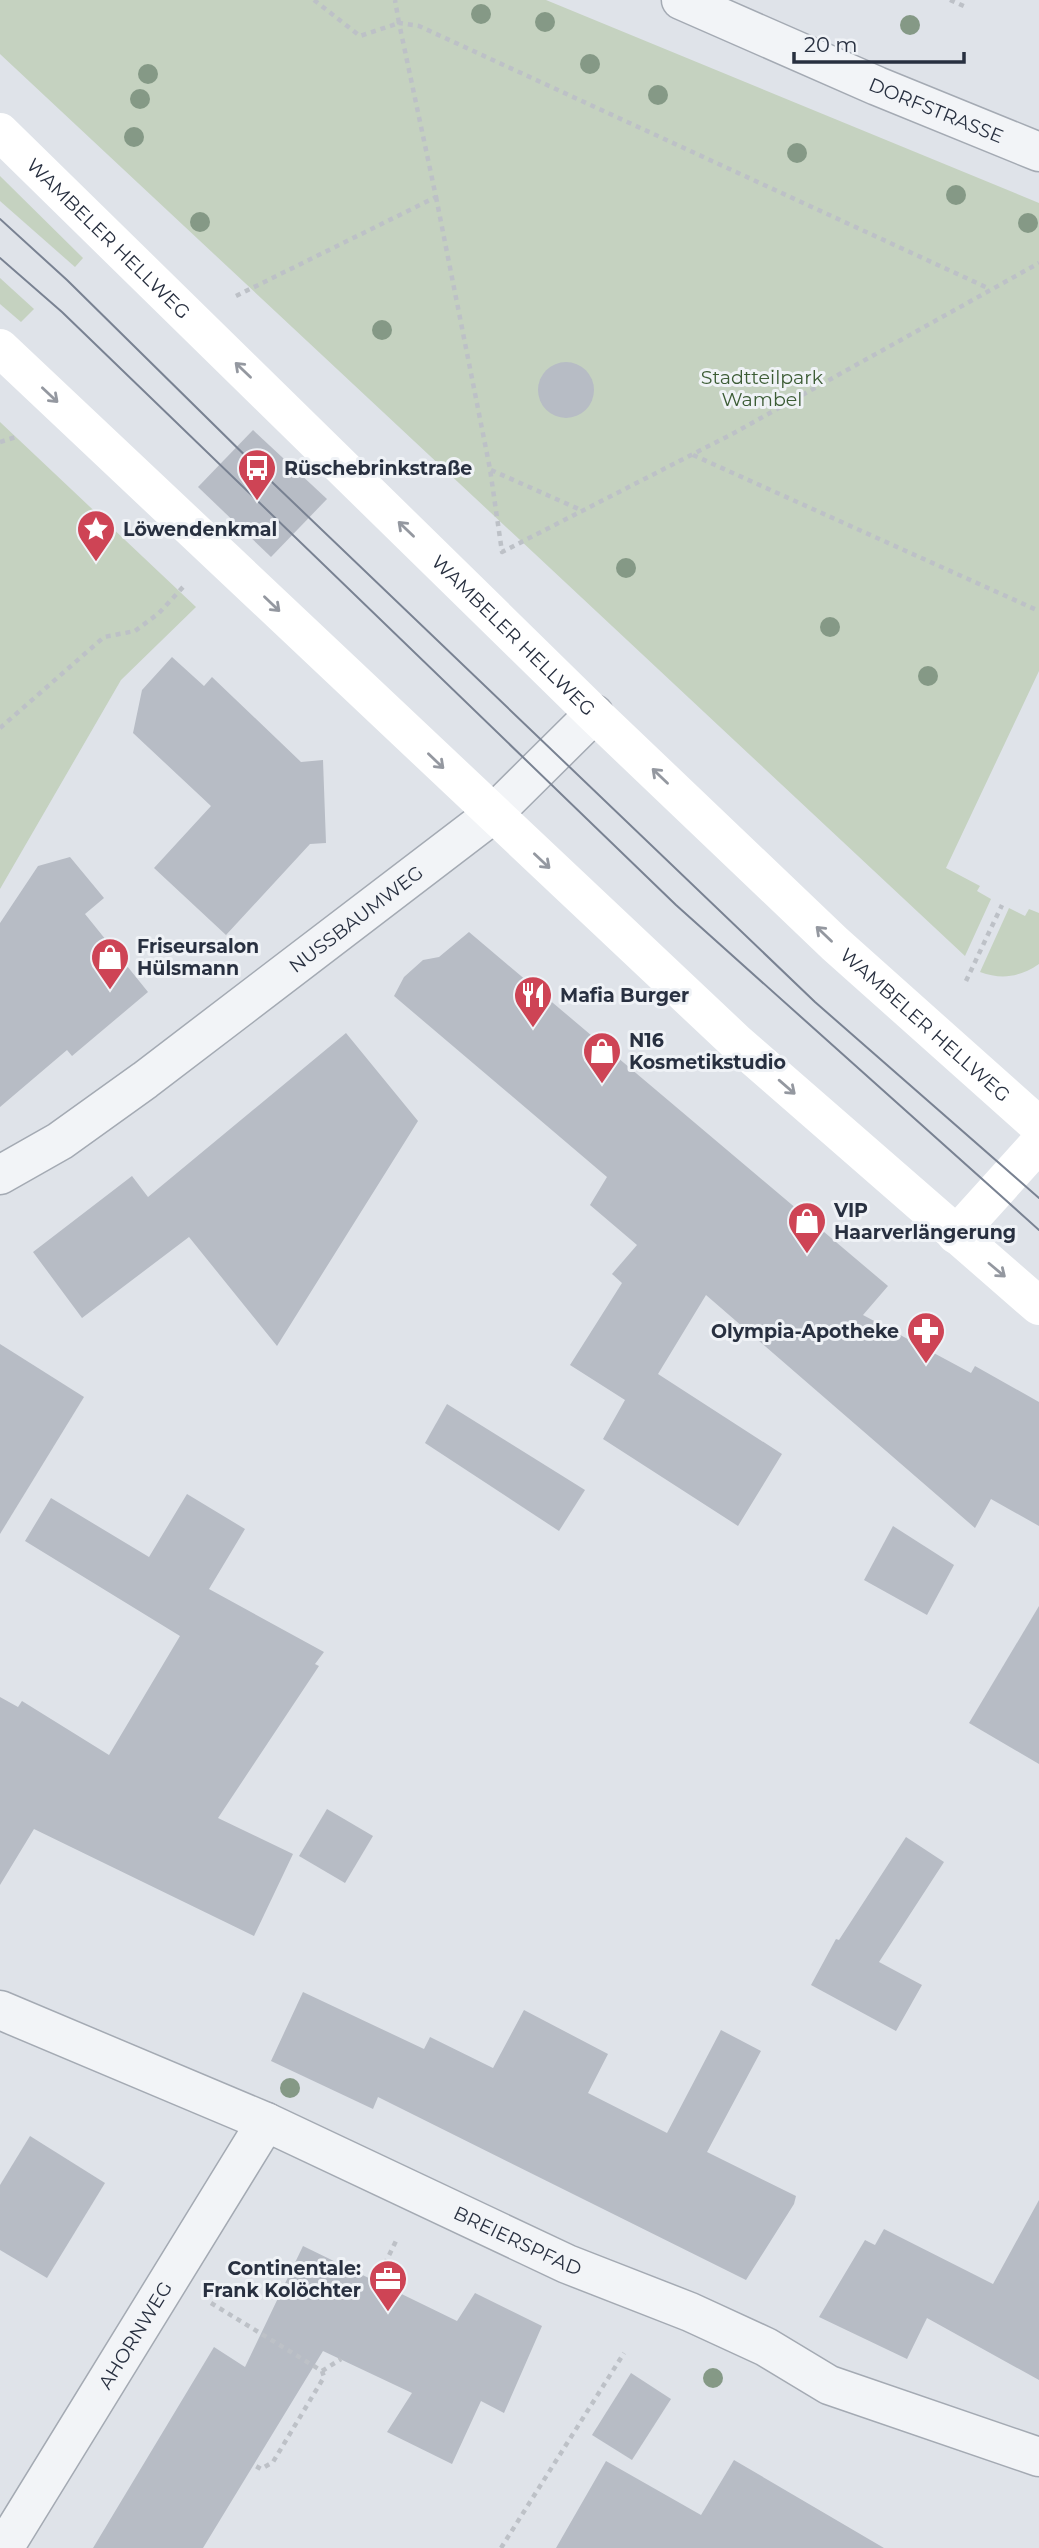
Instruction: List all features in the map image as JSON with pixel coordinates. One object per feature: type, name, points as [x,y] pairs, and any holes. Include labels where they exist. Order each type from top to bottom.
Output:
[{"type":"main road","name":"WAMBELER HELLWEG","points":[[0,132],[594,714],[835,944],[1039,1126]]},
{"type":"main road","points":[[0,348],[492,815],[736,1042],[1039,1306]]},
{"type":"main road","points":[[956,1235],[1039,1143]]},
{"type":"street","name":"DORFSTRASSE","points":[[681,0],[877,86],[1039,152]]},
{"type":"street","name":"NUSSBAUMWEG","points":[[0,1175],[60,1141],[145,1080],[492,815],[594,714]]},
{"type":"street","name":"BREIERSPFAD","points":[[0,2010],[266,2122],[567,2264],[639,2290],[766,2347],[829,2385],[1039,2457]]},
{"type":"street","name":"AHORNWEG","points":[[4,2548],[266,2122]]},
{"type":"path","points":[[314,0],[359,36],[400,23],[419,26],[990,289]]},
{"type":"path","points":[[395,0],[490,469],[502,552],[692,455],[1039,263]]},
{"type":"path","points":[[950,0],[966,7]]},
{"type":"path","points":[[235,296],[436,197]]},
{"type":"path","points":[[0,442],[24,434]]},
{"type":"path","points":[[692,455],[1039,611]]},
{"type":"path","points":[[490,469],[583,511]]},
{"type":"path","points":[[0,728],[104,637],[135,631],[179,592]]},
{"type":"path","points":[[966,981],[1002,905]]},
{"type":"path","points":[[376,2282],[396,2241]]},
{"type":"path","points":[[204,2298],[322,2371],[324,2377],[273,2462],[261,2469],[254,2465]]},
{"type":"path","points":[[501,2548],[624,2353]]},
{"type":"path","points":[[322,2371],[341,2359]]},
{"type":"green space","name":"Stadtteilpark Wambel","points":[[0,0],[546,0],[1039,203],[1039,671],[946,868],[980,886],[977,891],[991,899],[965,956],[0,54]]},
{"type":"green space","points":[[0,176],[83,258],[75,267],[0,201]]},
{"type":"green space","points":[[0,278],[34,309],[21,322],[0,304]]},
{"type":"green space","points":[[0,422],[196,607],[121,680],[0,889]]},
{"type":"green space","points":[[1009,908],[1025,916],[1029,909],[1039,913],[1039,964],[1011,976],[980,972]]},
{"type":"building","points":[[566,362],[577,364],[586,370],[592,379],[592,401],[586,410],[577,416],[566,418],[555,416],[546,410],[540,401],[538,390],[540,379],[546,370],[555,364]]},
{"type":"building","points":[[253,430],[327,499],[271,557],[198,487]]},
{"type":"building","points":[[172,657],[204,686],[212,677],[301,762],[323,760],[326,843],[310,844],[226,935],[154,868],[211,806],[133,733],[142,690]]},
{"type":"building","points":[[70,857],[104,898],[85,914],[148,992],[72,1056],[67,1050],[0,1107],[0,923],[38,866]]},
{"type":"building","points":[[469,932],[888,1286],[863,1315],[971,1373],[975,1366],[1039,1402],[1039,1526],[991,1499],[975,1528],[706,1295],[658,1374],[782,1454],[738,1526],[603,1439],[625,1400],[570,1365],[622,1283],[612,1274],[637,1245],[590,1205],[607,1177],[394,996],[404,977],[423,960],[439,957]]},
{"type":"building","points":[[346,1033],[418,1121],[277,1346],[189,1237],[82,1318],[33,1252],[132,1176],[148,1197]]},
{"type":"building","points":[[0,1344],[84,1397],[0,1534]]},
{"type":"building","points":[[447,1404],[585,1490],[559,1531],[425,1443]]},
{"type":"building","points":[[187,1494],[245,1529],[209,1589],[324,1652],[315,1664],[319,1666],[218,1818],[293,1854],[254,1936],[34,1829],[0,1885],[0,1697],[18,1707],[22,1701],[109,1755],[180,1636],[25,1541],[51,1498],[149,1557]]},
{"type":"building","points":[[893,1526],[954,1565],[927,1615],[864,1580]]},
{"type":"building","points":[[1039,1606],[1039,1764],[969,1723]]},
{"type":"building","points":[[327,1809],[373,1836],[345,1883],[299,1856]]},
{"type":"building","points":[[906,1837],[944,1862],[879,1962],[922,1985],[896,2031],[811,1985],[836,1939],[839,1940]]},
{"type":"building","points":[[303,1992],[424,2049],[430,2037],[493,2068],[524,2010],[608,2054],[588,2093],[667,2133],[721,2030],[761,2051],[707,2152],[796,2196],[794,2204],[746,2280],[378,2097],[373,2109],[271,2061]]},
{"type":"building","points":[[30,2136],[105,2183],[47,2278],[0,2250],[0,2185]]},
{"type":"building","points":[[1039,2200],[1039,2380],[927,2318],[907,2359],[819,2317],[865,2240],[875,2245],[884,2229],[993,2284]]},
{"type":"building","points":[[303,2246],[457,2321],[475,2293],[542,2326],[504,2413],[481,2401],[452,2464],[387,2432],[412,2393],[323,2351],[203,2548],[93,2548],[214,2347],[245,2367]]},
{"type":"building","points":[[631,2373],[671,2399],[632,2460],[592,2435]]},
{"type":"building","points":[[734,2460],[884,2548],[556,2548],[606,2461],[701,2515]]},
{"type":"tram line","points":[[0,219],[67,280],[274,484],[815,1002],[1039,1198]]},
{"type":"tram line","points":[[0,258],[62,312],[676,905],[1039,1230]]},
{"type":"place","name":"Rüschebrinkstraße","points":[[257,502]]},
{"type":"place","name":"Löwendenkmal","points":[[96,563]]},
{"type":"place","name":"Friseursalon Hülsmann","points":[[110,991]]},
{"type":"place","name":"Mafia Burger","points":[[533,1029]]},
{"type":"place","name":"N16 Kosmetikstudio","points":[[602,1085]]},
{"type":"place","name":"VIP Haarverlängerung","points":[[807,1255]]},
{"type":"place","name":"Olympia-Apotheke","points":[[926,1365]]},
{"type":"place","name":"Continentale: Frank Kolöchter","points":[[388,2313]]}]
